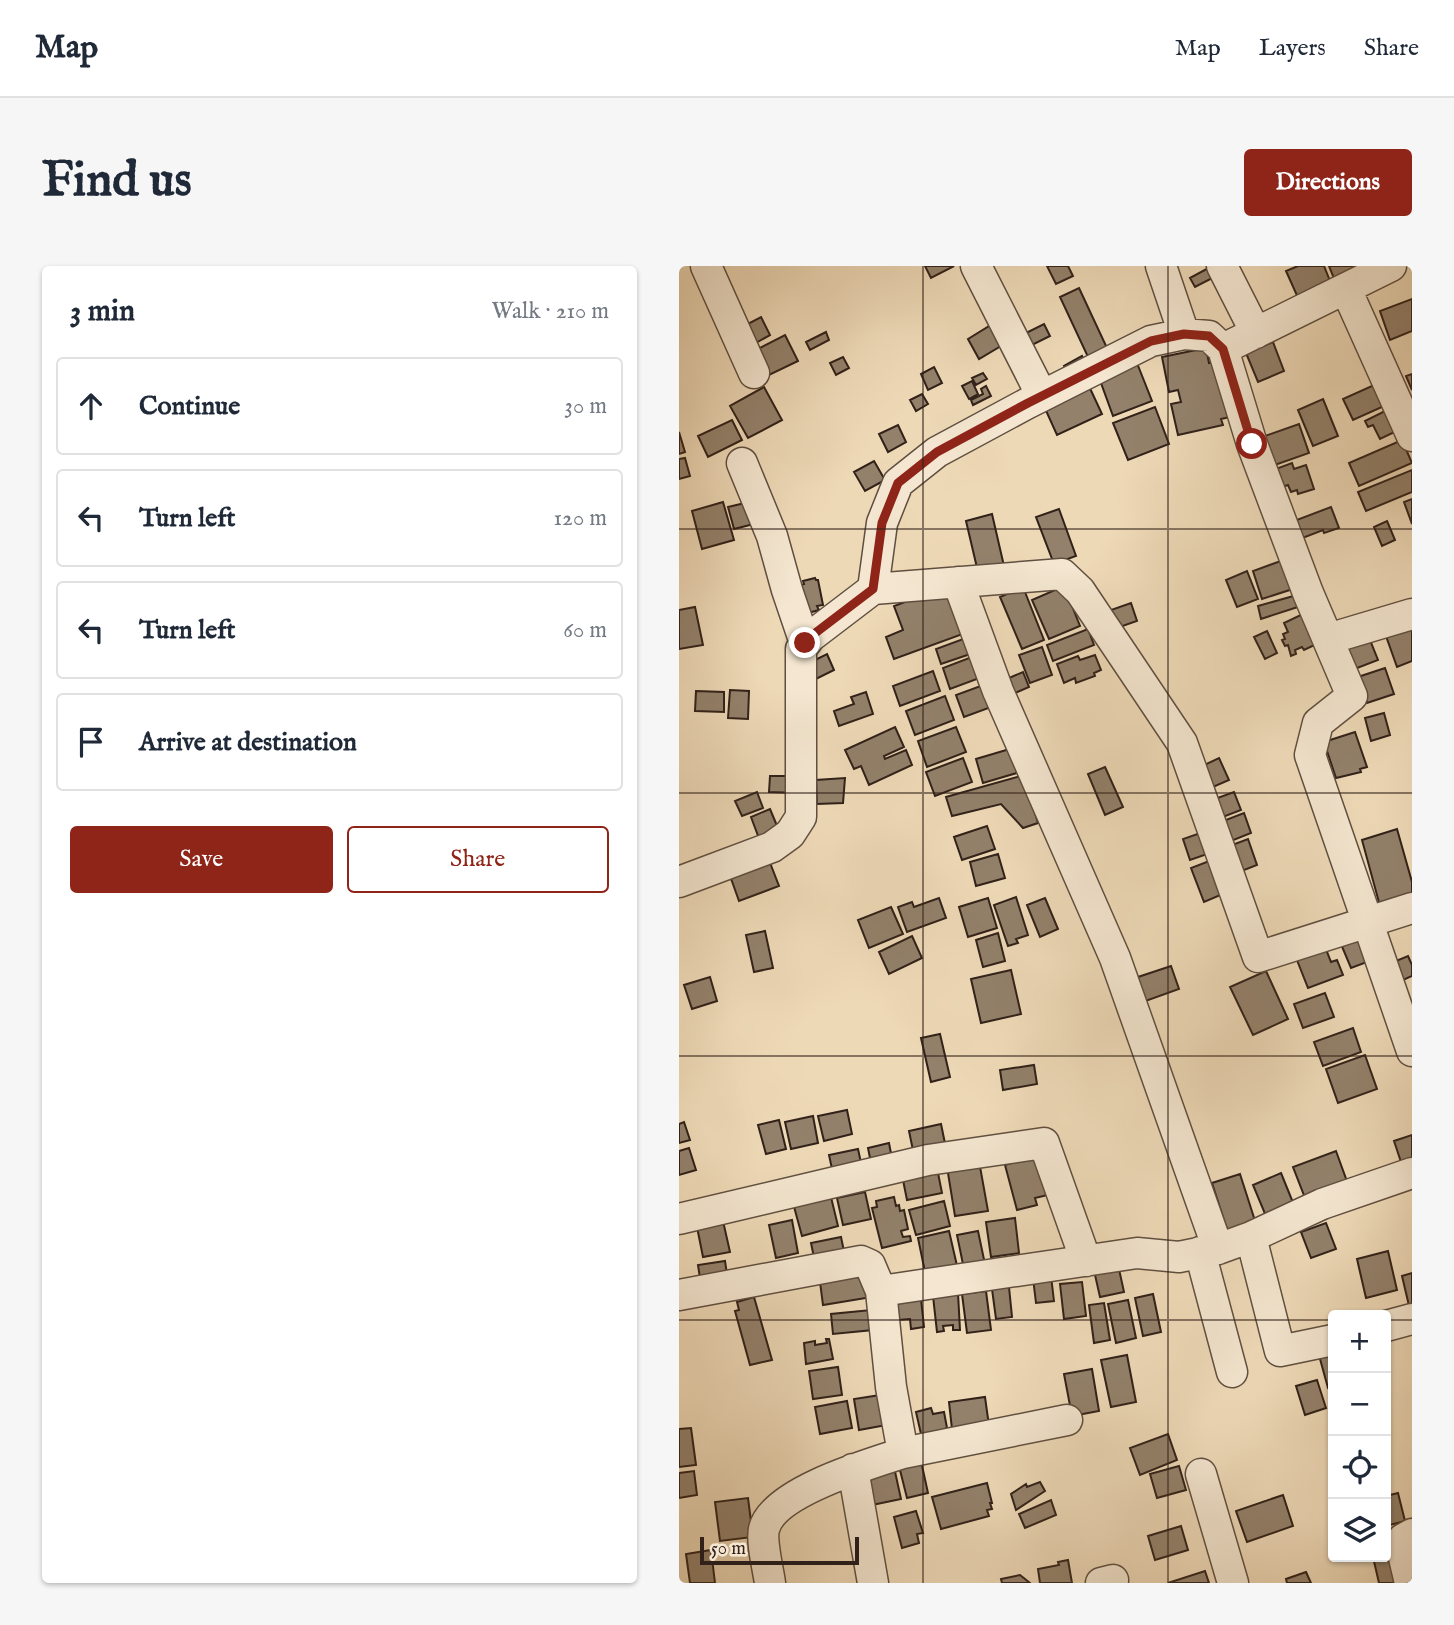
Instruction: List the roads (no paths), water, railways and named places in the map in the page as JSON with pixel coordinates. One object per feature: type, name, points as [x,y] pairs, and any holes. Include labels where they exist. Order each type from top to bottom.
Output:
[{"type":"street","points":[[706,266],[754,373]]},
{"type":"street","points":[[976,266],[1042,396]]},
{"type":"street","points":[[1161,266],[1184,334]]},
{"type":"street","points":[[1222,266],[1256,333]]},
{"type":"street","points":[[1223,349],[1391,266]]},
{"type":"street","points":[[1346,289],[1412,436]]},
{"type":"street","points":[[873,589],[882,523],[898,483],[937,452],[1151,341],[1184,334],[1209,336],[1223,349],[1252,444],[1308,593],[1352,696],[1318,723],[1310,755],[1368,921],[1404,1003],[1412,1051]]},
{"type":"street","points":[[743,463],[772,536],[805,643]]},
{"type":"street","points":[[679,882],[772,847],[790,834],[801,817],[801,649],[810,637],[873,589],[1062,574],[1072,581],[1182,743],[1258,957],[1412,908]]},
{"type":"street","points":[[958,582],[998,691],[1115,958],[1210,1251],[1232,1372]]},
{"type":"street","points":[[1328,639],[1412,614]]},
{"type":"street","points":[[679,1219],[928,1160],[1044,1143],[1086,1261]]},
{"type":"street","points":[[881,1291],[1137,1253],[1179,1256],[1210,1251],[1251,1237],[1322,1204],[1412,1173]]},
{"type":"street","points":[[1251,1237],[1280,1352],[1328,1340]]},
{"type":"street","points":[[679,1295],[862,1261],[870,1265],[881,1291],[891,1387],[903,1453]]},
{"type":"street","points":[[1391,1325],[1412,1319]]},
{"type":"street","points":[[770,1583],[763,1531],[770,1514],[801,1493],[853,1469],[903,1453],[1067,1420]]},
{"type":"street","points":[[853,1469],[873,1583]]},
{"type":"street","points":[[1201,1474],[1233,1583]]},
{"type":"street","points":[[1410,1583],[1401,1545],[1403,1539],[1412,1534]]}]
